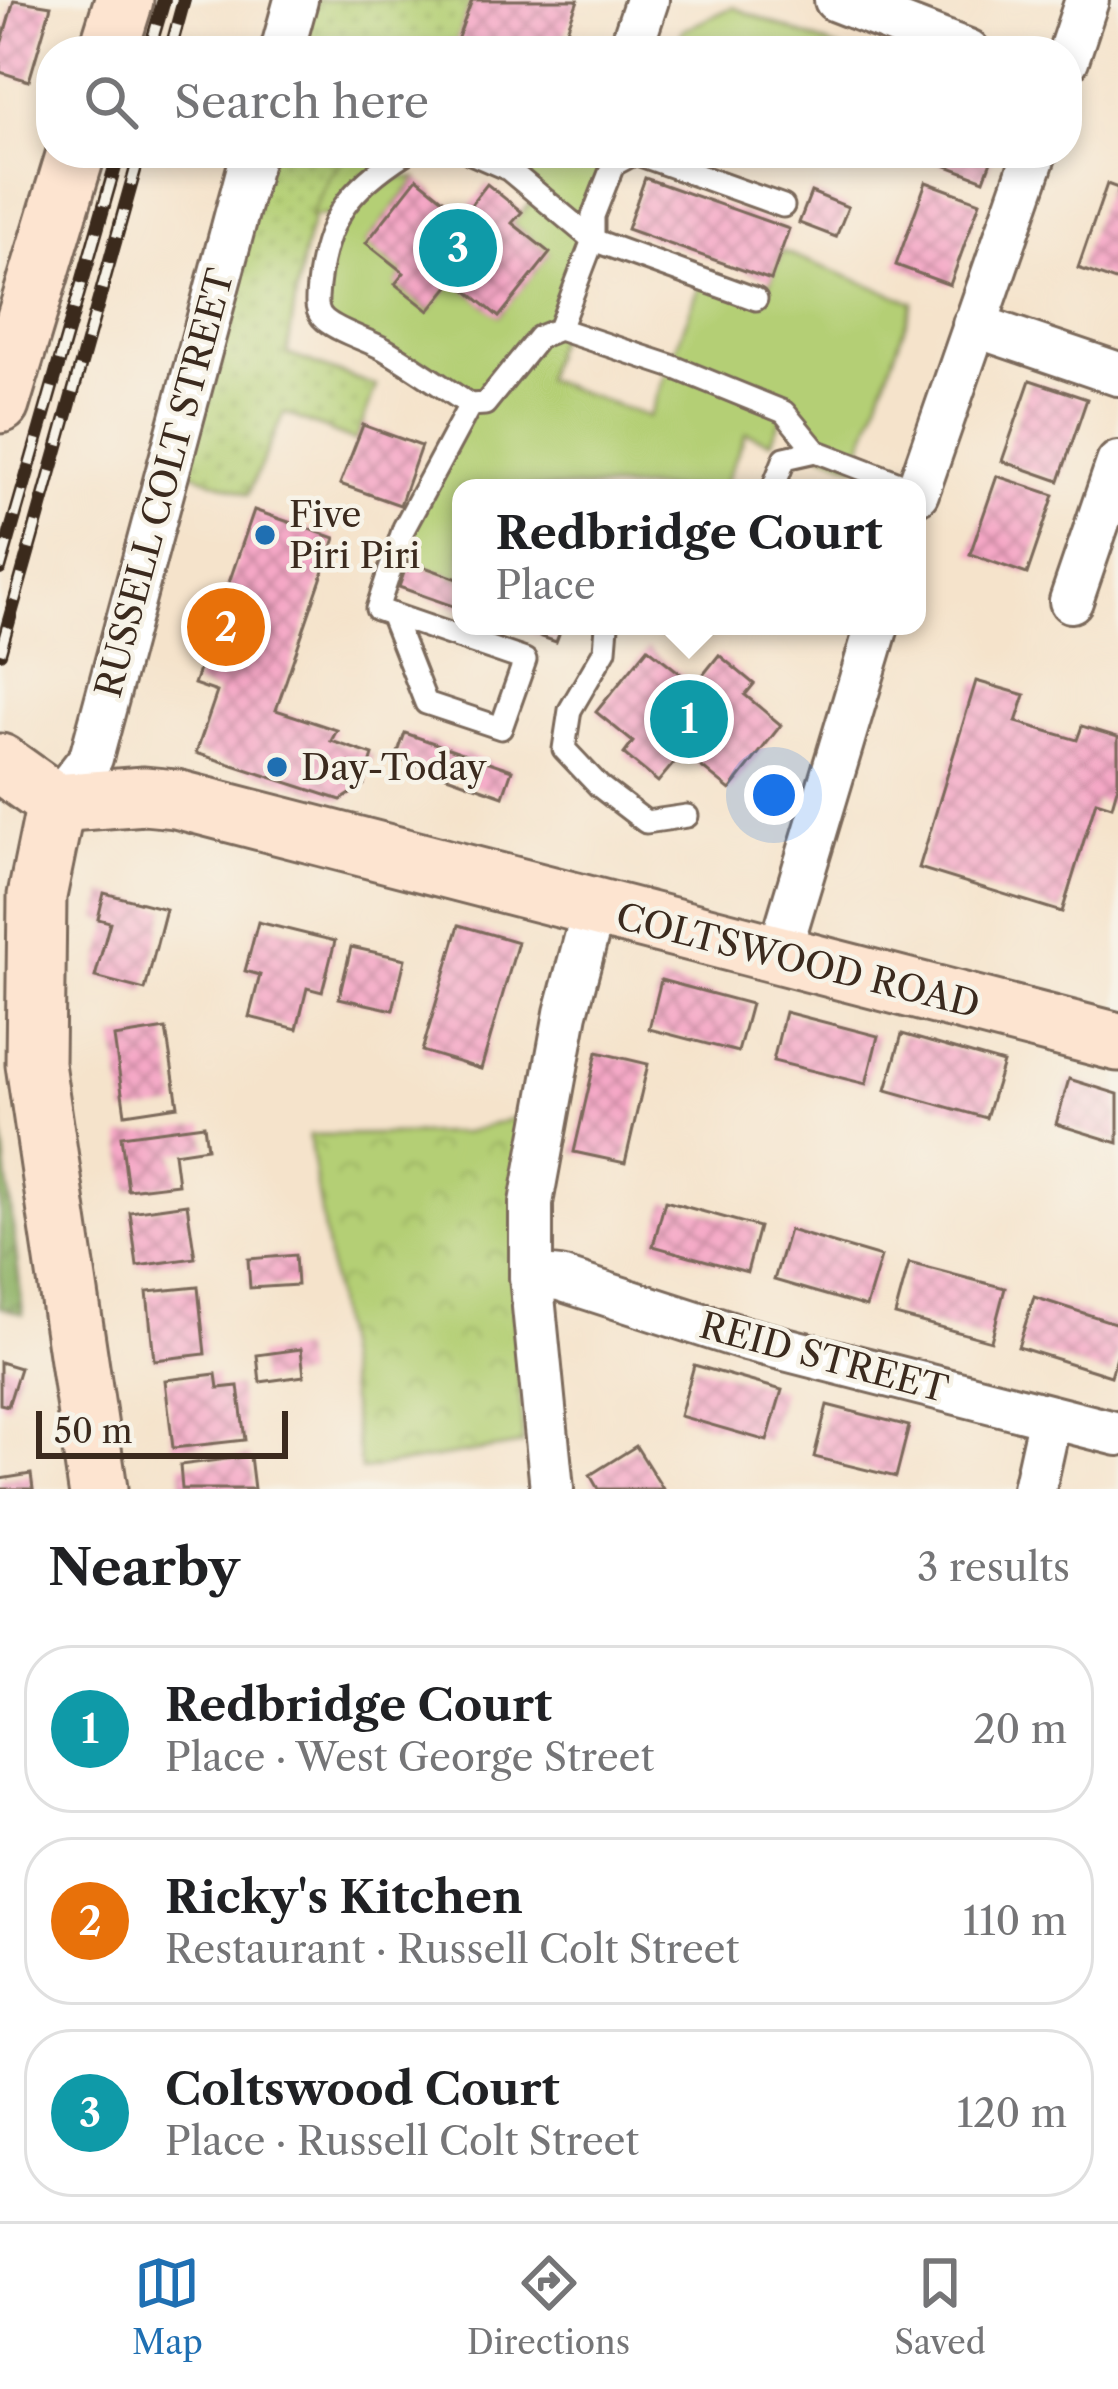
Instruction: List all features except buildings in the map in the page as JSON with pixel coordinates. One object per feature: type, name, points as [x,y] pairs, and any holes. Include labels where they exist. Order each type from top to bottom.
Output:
[{"type":"main road","points":[[113,36],[124,0]]},
{"type":"main road","points":[[0,404],[27,277],[70,168]]},
{"type":"main road","points":[[0,763],[56,803],[37,896],[35,1064],[98,1489]]},
{"type":"main road","name":"COLTSWOOD ROAD","points":[[56,803],[144,796],[176,799],[1118,1042]]},
{"type":"street","points":[[286,36],[296,0]]},
{"type":"street","points":[[635,36],[647,0]]},
{"type":"street","points":[[836,0],[929,36]]},
{"type":"street","points":[[1075,36],[1087,0]]},
{"type":"street","name":"RUSSELL COLT STREET","points":[[56,803],[91,758],[249,168]]},
{"type":"street","points":[[920,479],[1030,168]]},
{"type":"street","points":[[974,325],[1118,374]]},
{"type":"street","points":[[1071,601],[1118,463]]},
{"type":"street","points":[[778,956],[874,635]]},
{"type":"street","points":[[552,1489],[531,1276],[531,1203],[566,1013],[594,908]]},
{"type":"street","name":"REID STREET","points":[[531,1276],[560,1280],[746,1339],[1118,1434]]},
{"type":"street","points":[[1034,1489],[1050,1417]]},
{"type":"lane","points":[[381,168],[368,176],[337,214],[323,247],[316,308],[324,320],[384,349],[470,405],[485,404],[539,337],[559,329],[671,366],[784,412],[816,451],[888,479]]},
{"type":"lane","points":[[506,168],[593,239],[756,299]]},
{"type":"lane","points":[[559,329],[593,239],[593,216],[612,168]]},
{"type":"lane","points":[[677,168],[783,206]]},
{"type":"lane","points":[[452,635],[377,609],[404,528],[470,405]]},
{"type":"lane","points":[[777,479],[785,458],[816,451]]},
{"type":"lane","points":[[391,614],[426,703],[501,728],[525,660],[452,635]]},
{"type":"lane","points":[[606,635],[604,650],[570,710],[565,748],[599,786],[646,822],[688,815]]},
{"type":"green space","points":[[296,0],[472,0],[459,36],[286,36]]},
{"type":"green space","points":[[733,7],[806,36],[681,36],[683,30]]},
{"type":"green space","points":[[249,168],[338,168],[312,223],[287,354],[376,386],[356,441],[284,413],[248,494],[171,465]]},
{"type":"green space","points":[[336,168],[383,168],[371,176],[417,178],[366,243],[404,273],[396,285],[429,311],[454,280],[499,316],[549,253],[512,223],[538,195],[495,168],[612,168],[544,379],[649,417],[702,280],[763,301],[782,251],[913,302],[855,466],[816,451],[784,412],[771,442],[746,433],[727,479],[452,479],[452,577],[395,557],[469,405],[324,319],[335,215],[310,216]]},
{"type":"green space","points":[[0,1113],[23,1314],[0,1307]]},
{"type":"green space","points":[[527,1114],[513,1276],[523,1444],[361,1470],[309,1135],[465,1133]]},
{"type":"railway","points":[[153,36],[164,0]]},
{"type":"railway","points":[[174,36],[184,0]]},
{"type":"railway","points":[[0,569],[115,168]]},
{"type":"railway","points":[[0,653],[136,168]]},
{"type":"place","name":"Coltswood Court","points":[[458,248]]},
{"type":"place","name":"Five Piri Piri","points":[[265,535]]},
{"type":"place","name":"Ricky's Kitchen","points":[[226,627]]},
{"type":"place","name":"Redbridge Court","points":[[689,719]]},
{"type":"place","name":"Day-Today","points":[[277,767]]}]
